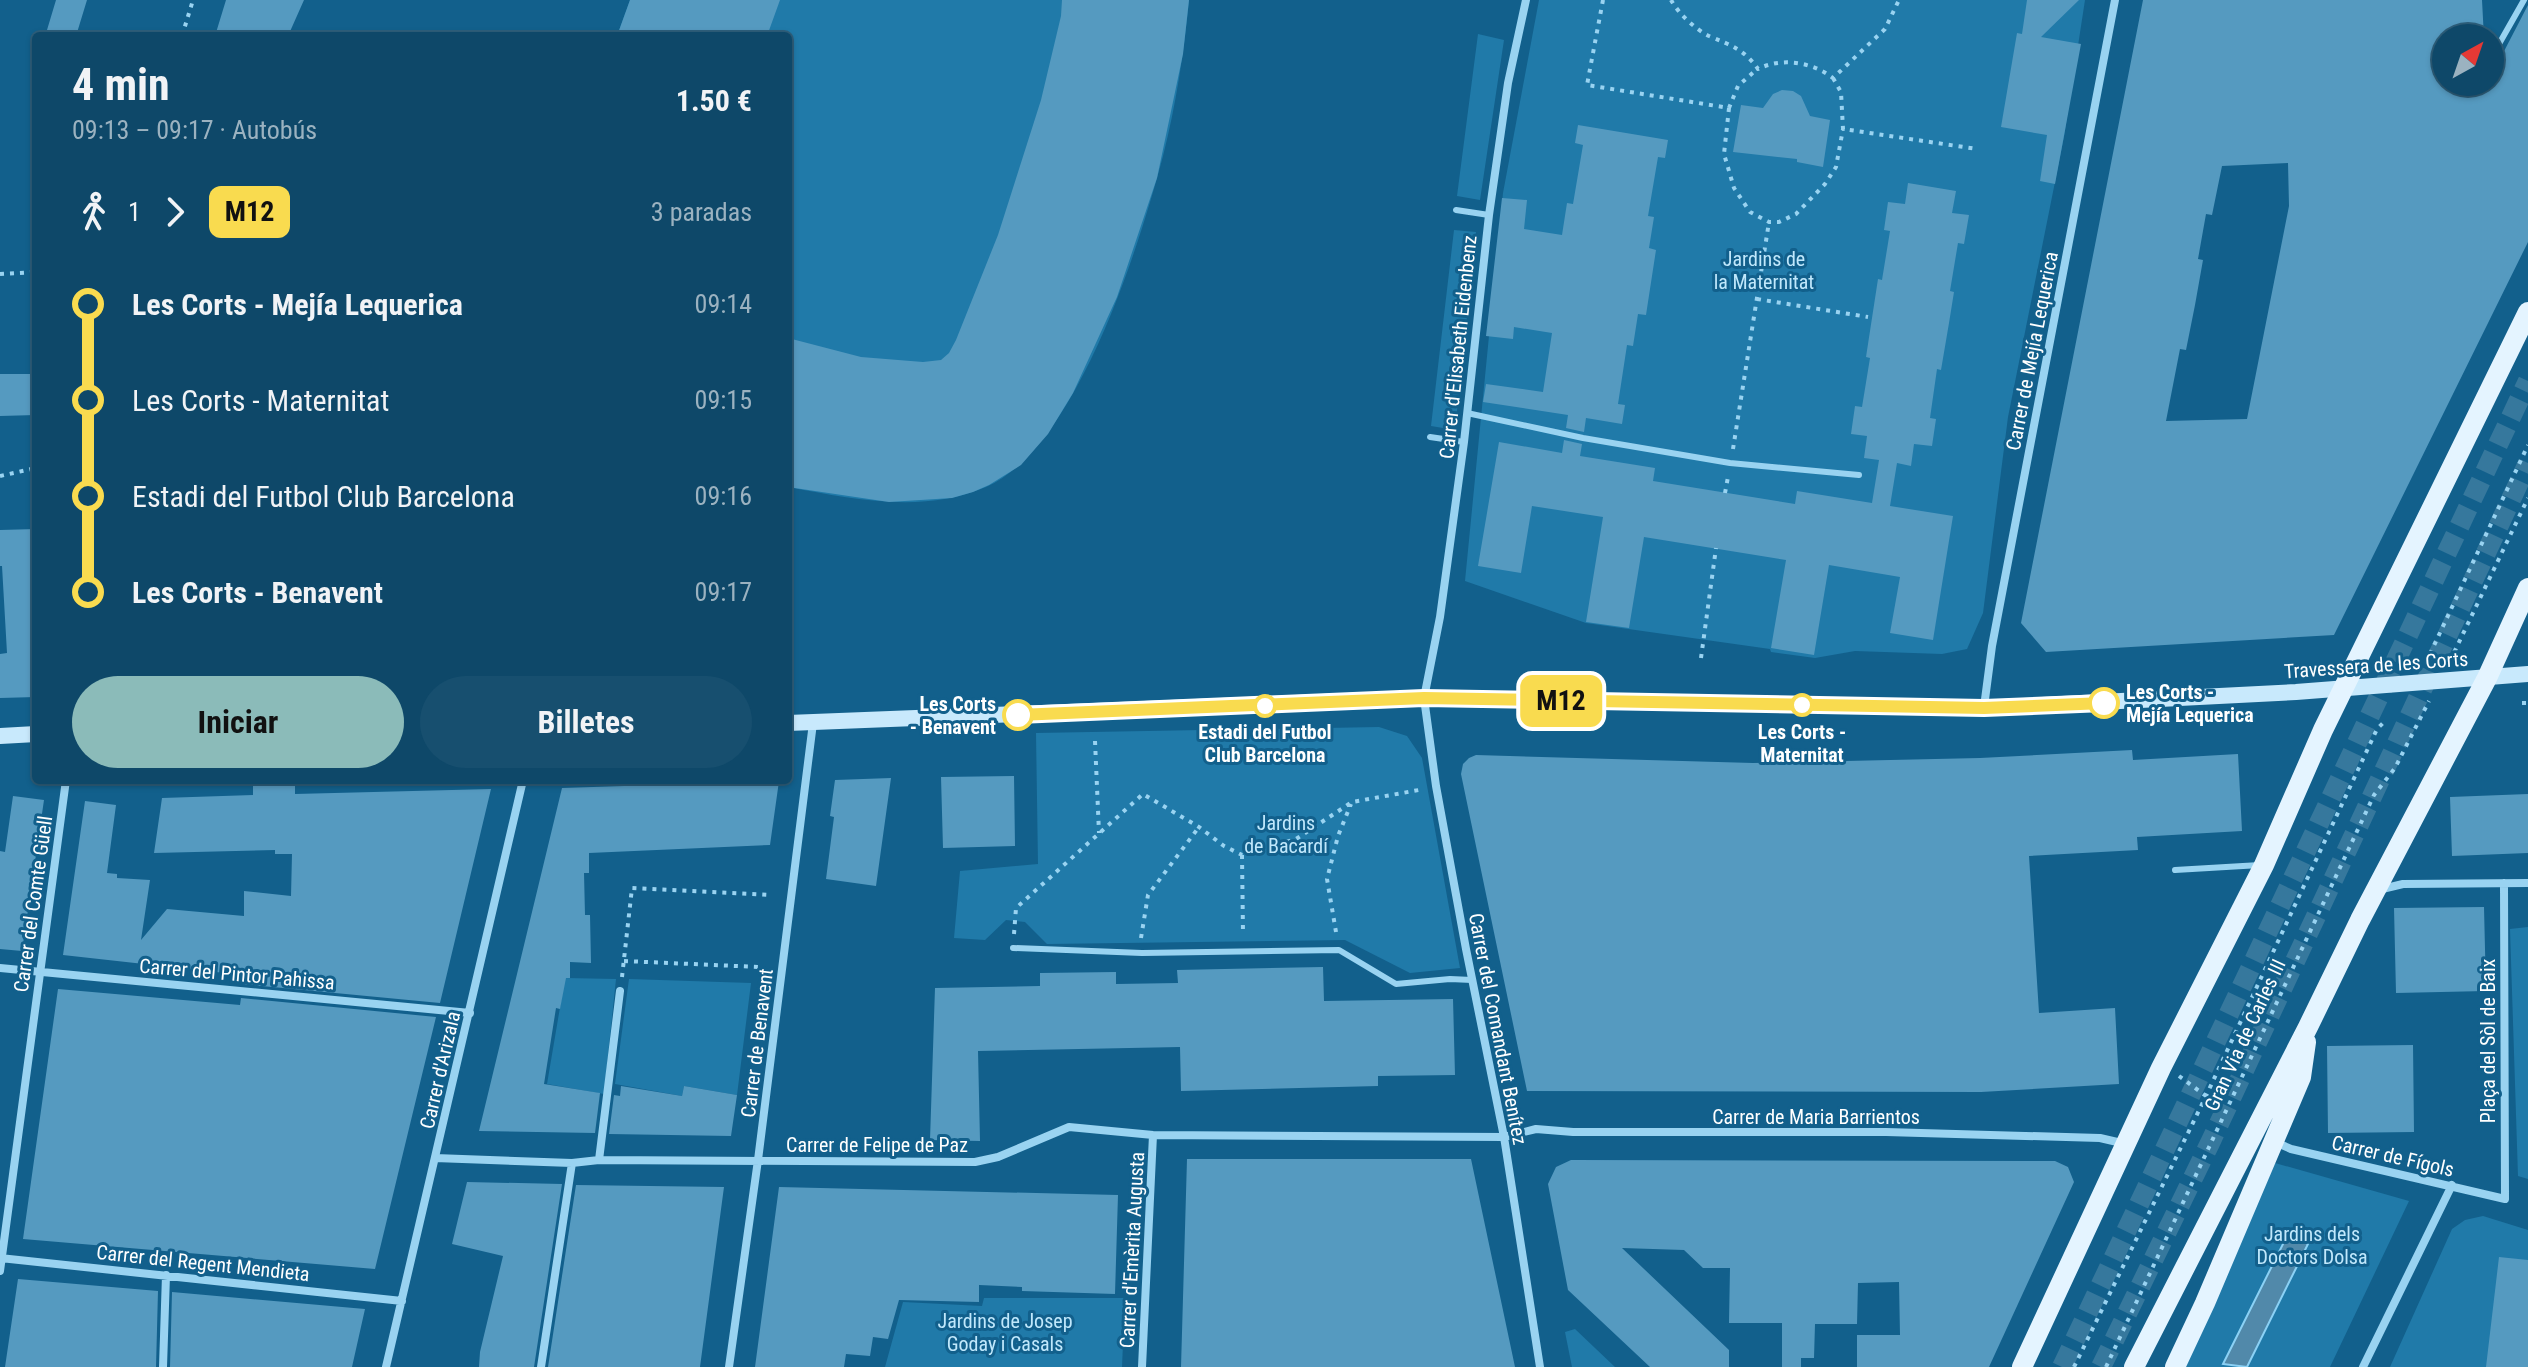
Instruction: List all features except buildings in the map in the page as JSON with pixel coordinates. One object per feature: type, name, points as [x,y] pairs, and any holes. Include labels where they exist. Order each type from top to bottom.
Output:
[{"type":"main road","points":[[2022,1367],[2161,1068],[2264,865],[2344,688],[2528,312]]},
{"type":"main road","points":[[2134,1367],[2375,891],[2487,678],[2528,588]]},
{"type":"main road","name":"Travessera de les Corts","points":[[792,723],[1424,698],[1984,708],[2344,688],[2528,674]]},
{"type":"main road","points":[[0,736],[32,734]]},
{"type":"main road","points":[[2175,1367],[2301,1077],[2308,1027]]},
{"type":"street","name":"Carrer d'Elisabeth Eidenbenz","points":[[1424,698],[1440,617],[1464,442],[1489,215],[1508,83],[1526,0]]},
{"type":"street","name":"Carrer de Mejía Lequerica","points":[[1984,708],[1992,646],[2115,0]]},
{"type":"street","name":"Carrer del Comandant Benítez","points":[[1424,698],[1436,786],[1504,1137],[1540,1367]]},
{"type":"street","name":"Carrer de Benavent","points":[[729,1367],[813,723]]},
{"type":"street","name":"Carrer del Comte Güell","points":[[0,1271],[65,784]]},
{"type":"street","name":"Carrer d'Arizala","points":[[386,1367],[522,784]]},
{"type":"street","name":"Plaça del Sòl de Baix","points":[[2504,883],[2505,1199]]},
{"type":"street","points":[[2375,891],[2403,884],[2528,883]]},
{"type":"street","name":"Carrer del Pintor Pahissa","points":[[0,968],[470,1013]]},
{"type":"street","points":[[599,1160],[620,991]]},
{"type":"street","name":"Carrer de Felipe de Paz","points":[[435,1158],[572,1163],[599,1160],[975,1162],[998,1157],[1069,1127],[1153,1135],[1504,1137]]},
{"type":"street","name":"Carrer de Maria Barrientos","points":[[1504,1137],[1536,1129],[1573,1132],[1886,1132],[2100,1138],[2128,1144]]},
{"type":"street","name":"Carrer d'Emèrita Augusta","points":[[1142,1367],[1153,1135]]},
{"type":"street","name":"Carrer de Fígols","points":[[2275,1142],[2291,1149],[2505,1199]]},
{"type":"street","points":[[541,1367],[572,1163]]},
{"type":"street","points":[[2363,1367],[2452,1185]]},
{"type":"street","name":"Carrer del Regent Mendieta","points":[[1,1258],[402,1301]]},
{"type":"street","points":[[163,1367],[166,1275]]},
{"type":"lane","points":[[2504,35],[2524,0]]},
{"type":"lane","points":[[1456,210],[1489,215]]},
{"type":"lane","points":[[1467,413],[1583,438],[1730,463],[1859,475]]},
{"type":"lane","points":[[1430,437],[1464,442]]},
{"type":"lane","points":[[2175,870],[2264,865]]},
{"type":"lane","points":[[1013,948],[1142,953],[1339,950],[1396,984],[1472,980]]},
{"type":"path","points":[[183,32],[193,0]]},
{"type":"path","points":[[1603,0],[1587,85],[1729,108]]},
{"type":"path","points":[[1671,0],[1677,11],[1706,35],[1733,44],[1748,55],[1758,69]]},
{"type":"path","points":[[1833,78],[1885,29],[1899,0]]},
{"type":"path","points":[[1777,62],[1821,69],[1833,78],[1841,92],[1843,129],[1836,167],[1831,177],[1796,214],[1779,222],[1769,222],[1750,212],[1734,188],[1724,154],[1729,108],[1738,86],[1758,69],[1777,62]]},
{"type":"path","points":[[1843,129],[1977,149]]},
{"type":"path","points":[[1725,493],[1769,222]]},
{"type":"path","points":[[0,274],[32,272]]},
{"type":"path","points":[[1757,299],[1868,317]]},
{"type":"path","points":[[2430,654],[2528,445]]},
{"type":"path","points":[[0,476],[32,469]]},
{"type":"path","points":[[2456,650],[2528,498]]},
{"type":"path","points":[[1701,658],[1716,548]]},
{"type":"path","name":"Gran Via de Carles III","points":[[2106,1367],[2374,795],[2395,768],[2417,720]]},
{"type":"path","name":"Gran Via de Carles III","points":[[2074,1367],[2206,1096],[2377,729],[2385,721]]},
{"type":"path","points":[[1095,741],[1099,833]]},
{"type":"path","points":[[1013,948],[1016,908],[1143,794],[1242,855],[1296,839],[1352,802],[1419,790]]},
{"type":"path","points":[[1336,932],[1327,879],[1338,836],[1352,802]]},
{"type":"path","points":[[1141,938],[1148,895],[1199,827]]},
{"type":"path","points":[[1242,855],[1243,934]]},
{"type":"path","points":[[622,979],[632,888],[771,895]]},
{"type":"path","points":[[624,961],[759,967]]},
{"type":"path","name":"Gran Via de Carles III","points":[[2175,1074],[2206,1096]]},
{"type":"green space","points":[[630,0],[1189,0],[1168,137],[1120,290],[1100,341],[1076,389],[1049,431],[1019,465],[986,487],[938,500],[888,502],[792,488],[792,32],[618,32]]},
{"type":"green space","name":"Jardins de la Maternitat","points":[[1539,0],[2085,0],[2064,137],[2008,417],[1983,613],[1967,649],[1942,654],[1855,651],[1815,658],[1586,623],[1465,581],[1503,193]]},
{"type":"green space","points":[[1478,34],[1504,40],[1480,200],[1457,196]]},
{"type":"green space","points":[[1454,230],[1476,232],[1455,430],[1431,426]]},
{"type":"green space","name":"Jardins de Bacardí","points":[[1379,727],[1407,736],[1422,758],[1460,968],[1410,973],[1345,940],[1047,944],[1025,922],[1006,920],[985,940],[954,938],[960,871],[1038,864],[1036,733]]},
{"type":"green space","points":[[2528,927],[2528,1179],[2518,1176],[2510,929]]},
{"type":"green space","points":[[565,978],[616,979],[604,1094],[547,1084]]},
{"type":"green space","points":[[629,979],[751,983],[737,1095],[684,1086],[682,1096],[615,1084]]},
{"type":"green space","name":"Jardins dels Doctors Dolsa","points":[[2275,1163],[2409,1201],[2330,1367],[2185,1367]]},
{"type":"green space","points":[[2483,1216],[2528,1230],[2528,1367],[2390,1367],[2452,1229],[2465,1220]]},
{"type":"green space","name":"Jardins de Josep Goday i Casals","points":[[984,1298],[1125,1298],[1122,1367],[885,1367],[903,1302],[982,1306]]},
{"type":"green space","points":[[1575,1329],[1615,1367],[1572,1367],[1565,1332]]},
{"type":"shaded area","points":[[2288,1234],[2308,1244],[2247,1367],[2223,1364]]},
{"type":"tunnel","points":[[2062,1367],[2528,381]]},
{"type":"tunnel","points":[[2101,1367],[2210,1143],[2528,463]]},
{"type":"bus line","name":"M12","points":[[1018,715],[1424,698],[1984,708],[2104,703]]},
{"type":"place","name":"Les Corts - Mejía Lequerica","points":[[2104,703]]},
{"type":"place","name":"Les Corts - Maternitat","points":[[1802,705]]},
{"type":"place","name":"Estadi del Futbol Club Barcelona","points":[[1265,706]]},
{"type":"place","name":"Les Corts - Benavent","points":[[1018,715]]}]
